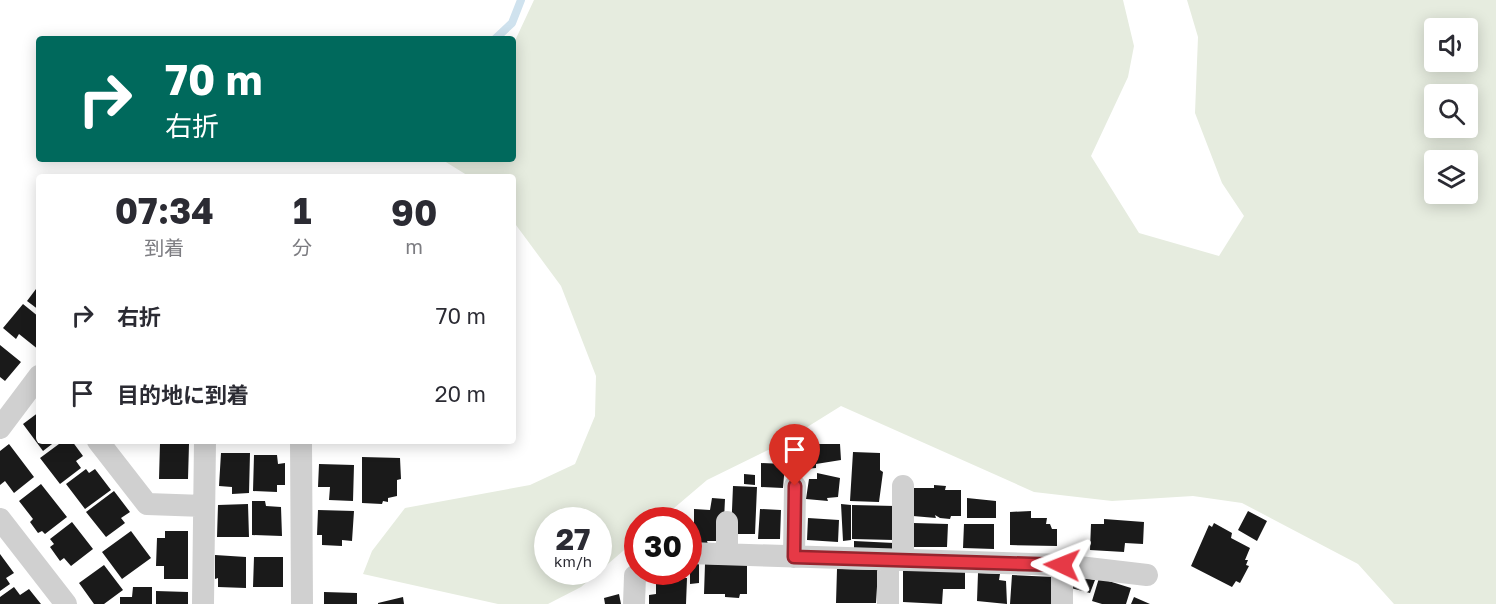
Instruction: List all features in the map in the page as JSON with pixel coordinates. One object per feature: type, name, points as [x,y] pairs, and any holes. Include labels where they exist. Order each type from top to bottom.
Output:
[{"type":"street","points":[[0,428],[36,380]]},
{"type":"street","points":[[100,444],[147,504],[204,506]]},
{"type":"street","points":[[203,604],[205,444]]},
{"type":"street","points":[[301,444],[302,604]]},
{"type":"street","points":[[794,557],[795,486]]},
{"type":"street","points":[[888,604],[903,486]]},
{"type":"street","points":[[0,519],[62,603]]},
{"type":"street","points":[[727,554],[728,522]]},
{"type":"street","points":[[702,553],[1062,565],[1147,575]]},
{"type":"street","points":[[1062,565],[1062,604]]},
{"type":"street","points":[[634,604],[635,585]]},
{"type":"shaded area","points":[[534,0],[1123,0],[1134,46],[1128,77],[1091,156],[1139,233],[1219,256],[1244,216],[1222,183],[1195,113],[1198,37],[1187,0],[1496,0],[1496,604],[1394,604],[1358,564],[1242,503],[1193,496],[1112,501],[1034,492],[841,406],[780,444],[707,480],[675,507],[624,507],[624,550],[612,560],[612,507],[534,507],[534,585],[583,585],[548,604],[498,604],[363,574],[372,551],[405,508],[530,485],[575,464],[595,416],[596,376],[561,286],[516,225],[516,174],[465,174],[446,162],[516,162],[516,39]]},
{"type":"building","points":[[36,289],[36,308],[27,301]]},
{"type":"building","points":[[23,304],[36,315],[36,348],[19,334],[16,339],[3,328]]},
{"type":"building","points":[[0,345],[21,362],[5,381],[0,377]]},
{"type":"building","points":[[36,414],[36,442],[23,424]]},
{"type":"building","points":[[9,444],[34,477],[14,493],[5,481],[0,485],[0,451]]},
{"type":"building","points":[[38,444],[52,444],[43,451]]},
{"type":"building","points":[[59,444],[74,444],[83,456],[76,461],[81,468],[60,484],[40,458]]},
{"type":"building","points":[[160,444],[189,444],[188,479],[159,479]]},
{"type":"building","points":[[805,444],[840,444],[841,460],[816,464],[816,468],[805,469]]},
{"type":"building","points":[[853,452],[880,453],[880,470],[883,472],[879,502],[850,501]]},
{"type":"building","points":[[221,453],[250,453],[249,493],[232,494],[232,487],[219,486]]},
{"type":"building","points":[[254,455],[277,455],[278,464],[285,463],[285,485],[277,485],[277,492],[253,491]]},
{"type":"building","points":[[362,457],[400,458],[401,479],[397,480],[397,496],[388,498],[388,502],[383,501],[382,504],[362,503]]},
{"type":"building","points":[[761,463],[785,464],[783,488],[761,487]]},
{"type":"building","points":[[319,464],[354,465],[353,501],[329,500],[330,487],[318,487]]},
{"type":"building","points":[[86,469],[89,473],[95,469],[111,490],[85,509],[66,484]]},
{"type":"building","points":[[817,473],[840,478],[838,497],[827,498],[828,501],[806,499],[809,479],[817,479]]},
{"type":"building","points":[[744,474],[755,475],[755,485],[744,484]]},
{"type":"building","points":[[41,484],[67,517],[45,534],[42,531],[38,533],[30,522],[33,519],[19,501]]},
{"type":"building","points":[[934,485],[946,486],[945,490],[961,490],[961,516],[951,516],[950,519],[935,515],[936,518],[913,516],[914,488],[934,488]]},
{"type":"building","points":[[733,486],[757,487],[755,534],[731,534]]},
{"type":"building","points":[[114,491],[130,512],[121,518],[125,523],[106,537],[86,512]]},
{"type":"building","points":[[712,498],[725,499],[723,541],[707,541],[708,544],[702,544],[702,510],[710,510]]},
{"type":"building","points":[[967,498],[996,501],[996,518],[967,518]]},
{"type":"building","points":[[252,501],[265,501],[266,506],[281,507],[282,536],[252,535]]},
{"type":"building","points":[[248,504],[249,537],[217,537],[218,505]]},
{"type":"building","points":[[841,504],[851,505],[851,540],[843,541]]},
{"type":"building","points":[[852,505],[895,506],[894,540],[852,539]]},
{"type":"building","points":[[760,509],[781,510],[780,539],[758,539]]},
{"type":"building","points":[[318,510],[354,511],[352,541],[342,540],[342,546],[322,545],[322,535],[317,535]]},
{"type":"building","points":[[1031,511],[1031,518],[1047,518],[1046,524],[1050,524],[1052,529],[1057,529],[1057,546],[1010,545],[1010,512]]},
{"type":"building","points":[[1248,511],[1267,521],[1257,541],[1238,530]]},
{"type":"building","points":[[808,518],[839,520],[838,542],[807,540]]},
{"type":"building","points":[[1104,519],[1144,522],[1143,544],[1125,543],[1124,552],[1090,550],[1091,524],[1104,524]]},
{"type":"building","points":[[72,522],[93,549],[71,566],[64,558],[60,561],[50,547],[54,544],[50,539]]},
{"type":"building","points":[[913,523],[948,524],[947,547],[913,547]]},
{"type":"building","points":[[1214,523],[1232,533],[1231,538],[1250,548],[1245,560],[1248,560],[1246,565],[1249,566],[1240,583],[1236,581],[1232,587],[1191,566],[1209,525],[1212,527]]},
{"type":"building","points":[[964,524],[994,524],[994,549],[963,548]]},
{"type":"building","points":[[131,531],[151,558],[122,579],[102,552]]},
{"type":"building","points":[[165,531],[188,531],[188,579],[164,579],[164,566],[156,566],[157,538],[165,538]]},
{"type":"building","points":[[854,541],[894,543],[895,550],[854,548]]},
{"type":"building","points":[[0,554],[14,573],[6,578],[10,584],[0,591]]},
{"type":"building","points":[[215,555],[246,557],[246,588],[218,587],[218,578],[215,579]]},
{"type":"building","points":[[254,557],[283,557],[283,587],[253,587]]},
{"type":"building","points":[[705,564],[747,565],[747,594],[740,594],[739,598],[725,597],[725,594],[704,594]]},
{"type":"building","points":[[104,565],[123,590],[104,604],[94,604],[79,583]]},
{"type":"building","points":[[837,569],[878,570],[876,603],[836,603]]},
{"type":"building","points":[[903,569],[965,572],[965,589],[943,589],[942,604],[903,602]]},
{"type":"building","points":[[978,573],[1000,574],[999,580],[1006,581],[1007,604],[977,601]]},
{"type":"building","points":[[1012,575],[1053,577],[1052,604],[1010,604]]},
{"type":"building","points":[[1076,576],[1095,580],[1090,593],[1071,588]]},
{"type":"building","points":[[1099,578],[1131,588],[1126,604],[1102,604],[1092,601]]},
{"type":"building","points":[[656,585],[687,585],[686,604],[649,604],[649,595],[656,594]]},
{"type":"building","points":[[14,587],[20,595],[29,589],[41,604],[0,604],[0,597]]},
{"type":"building","points":[[133,587],[152,587],[152,604],[120,604],[120,597],[132,597]]},
{"type":"building","points":[[156,591],[188,592],[188,604],[156,604]]},
{"type":"building","points":[[324,592],[357,593],[357,604],[324,604]]},
{"type":"building","points":[[619,594],[621,604],[605,604],[604,598]]},
{"type":"building","points":[[403,597],[404,604],[378,604],[378,603]]},
{"type":"building","points":[[1134,597],[1150,604],[1131,604]]},
{"type":"waterway","points":[[498,36],[512,23],[521,0]]},
{"type":"route","points":[[795,486],[794,557],[1062,565]]}]
